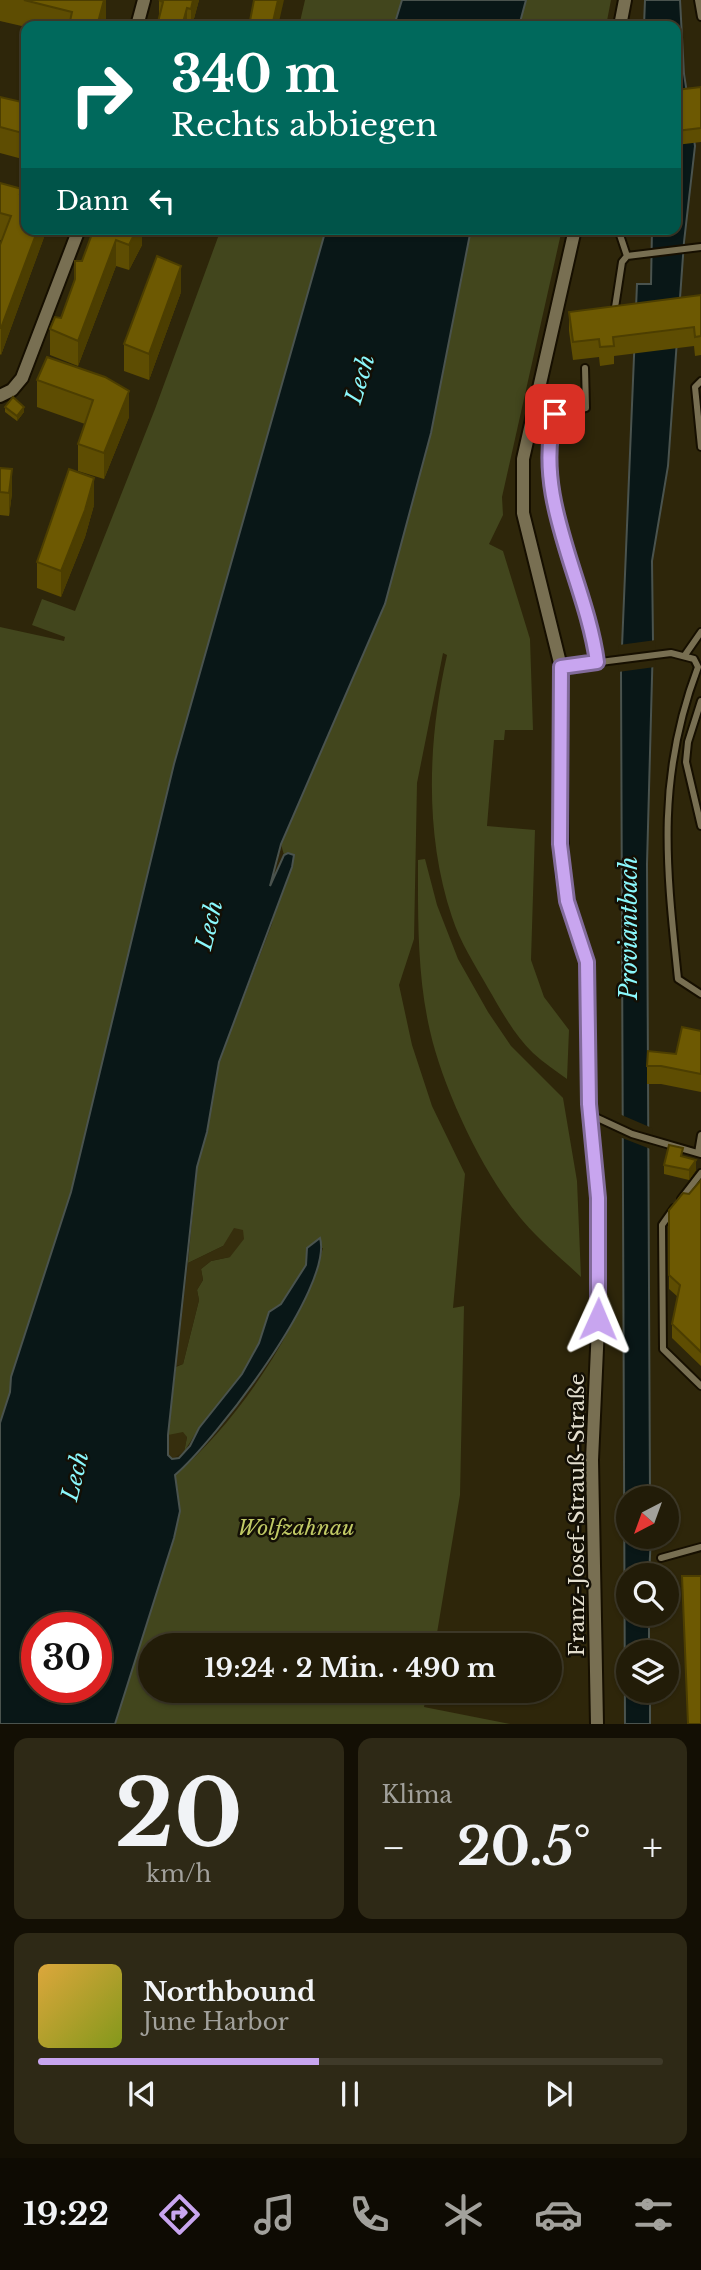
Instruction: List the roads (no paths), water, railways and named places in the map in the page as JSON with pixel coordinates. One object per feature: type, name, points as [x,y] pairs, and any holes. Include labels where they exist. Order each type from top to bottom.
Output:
[{"type":"street","points":[[138,21],[143,0]]},
{"type":"street","points":[[621,21],[625,0]]},
{"type":"street","points":[[0,396],[12,390],[28,367],[77,235]]},
{"type":"street","name":"Franz-Josef-Strauß-Straße","points":[[574,235],[523,459],[523,513],[561,667],[560,844],[567,901],[587,962],[589,1114],[598,1211],[599,1304],[592,1460],[597,1724]]},
{"type":"lane","points":[[698,0],[701,17]]},
{"type":"lane","points":[[620,235],[627,256]]},
{"type":"lane","points":[[603,318],[614,316],[622,262],[627,256],[699,247]]},
{"type":"lane","points":[[585,368],[586,408],[555,414],[548,454],[554,502],[592,628],[597,662]]},
{"type":"lane","points":[[701,382],[695,387],[701,447]]},
{"type":"lane","points":[[685,655],[701,632]]},
{"type":"lane","points":[[561,667],[671,653],[694,659],[699,669],[671,763],[666,864],[678,978],[701,994]]},
{"type":"lane","points":[[701,701],[688,742],[686,762],[701,827]]},
{"type":"lane","points":[[589,1114],[664,1145],[699,1154],[701,1135]]},
{"type":"lane","points":[[701,1172],[662,1225],[663,1349],[701,1386]]},
{"type":"lane","points":[[661,1558],[701,1547]]},
{"type":"water","points":[[402,0],[526,0],[520,21],[396,21]]},
{"type":"water","name":"Proviantbach","points":[[645,0],[680,0],[684,74],[695,146],[684,242],[668,466],[652,561],[653,641],[647,864],[650,1486],[624,1486],[621,671],[637,284],[651,284],[652,235],[681,235],[681,21],[644,21]]},
{"type":"water","name":"Lech","points":[[324,235],[470,235],[431,433],[385,604],[281,844],[270,886],[284,855],[288,853],[294,855],[292,867],[219,1062],[207,1132],[197,1167],[168,1435],[168,1455],[172,1459],[179,1458],[190,1446],[199,1428],[242,1374],[259,1343],[269,1312],[281,1304],[306,1265],[307,1248],[320,1238],[319,1261],[309,1291],[267,1363],[216,1431],[175,1475],[180,1511],[174,1538],[144,1633],[138,1633],[138,1651],[115,1724],[0,1724],[0,1423],[10,1392],[11,1377],[71,1192],[174,764]]},
{"type":"water","points":[[624,1549],[650,1549],[650,1563],[624,1563]]},
{"type":"water","points":[[625,1626],[649,1626],[649,1640],[625,1640]]},
{"type":"water","points":[[625,1703],[650,1703],[650,1724],[625,1724]]},
{"type":"park label","name":"Wolfzahnau","points":[[296,1528]]}]
